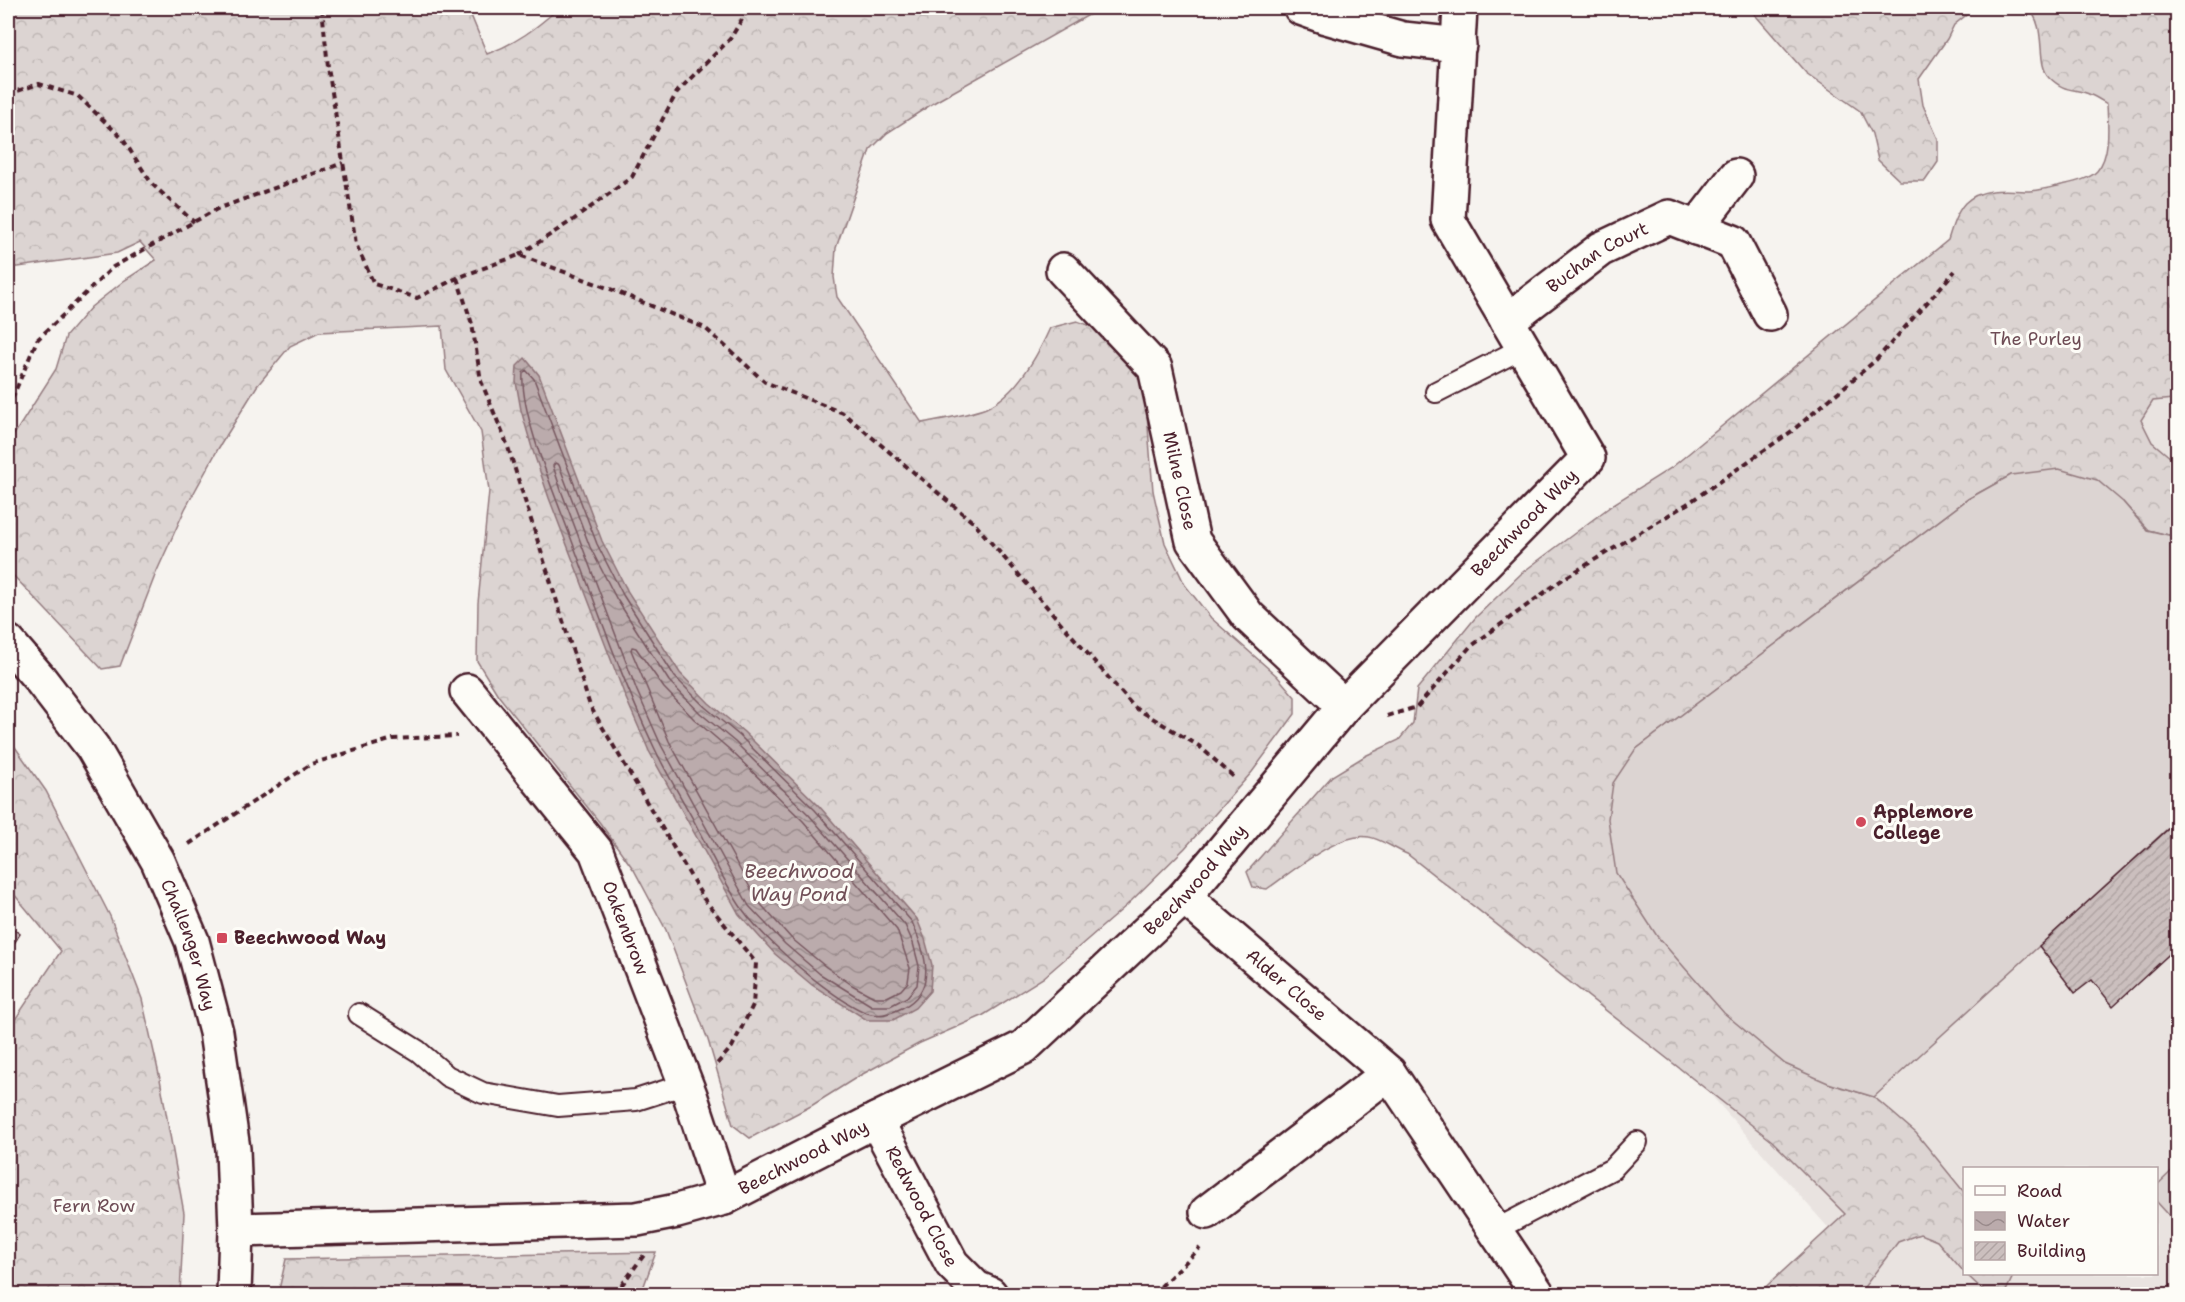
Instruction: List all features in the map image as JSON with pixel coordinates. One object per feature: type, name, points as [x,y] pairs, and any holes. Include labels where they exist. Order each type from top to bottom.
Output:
[{"type":"street","points":[[1301,8],[1403,39],[1459,45]]},
{"type":"street","name":"Beechwood Way","points":[[236,1230],[637,1220],[724,1198],[1024,1047],[1184,897],[1344,706],[1588,458],[1448,220],[1460,8]]},
{"type":"street","points":[[1696,228],[1736,176]]},
{"type":"street","name":"Buchan Court","points":[[1515,334],[1601,249],[1669,217],[1733,242],[1770,314]]},
{"type":"street","name":"Milne Close","points":[[1063,270],[1155,368],[1193,541],[1248,616],[1344,706]]},
{"type":"street","name":"Challenger Way","points":[[8,642],[40,679],[93,748],[158,861],[192,941],[216,1032],[233,1149],[236,1230],[234,1294]]},
{"type":"street","name":"Oakenbrow","points":[[466,691],[596,851],[688,1090],[724,1198]]},
{"type":"street","name":"Alder Close","points":[[1184,897],[1389,1073],[1537,1293]]},
{"type":"street","points":[[1207,1212],[1389,1073]]},
{"type":"street","name":"Redwood Close","points":[[876,1120],[952,1264],[978,1292]]},
{"type":"lane","points":[[1436,392],[1515,334]]},
{"type":"lane","points":[[359,1014],[418,1051],[447,1076],[483,1094],[558,1106],[636,1100],[688,1090]]},
{"type":"lane","points":[[1495,1230],[1612,1169],[1637,1142]]},
{"type":"path","points":[[322,8],[328,67],[356,243],[374,284],[417,298],[457,278],[519,255],[573,220],[632,177],[677,92],[730,39],[749,8]]},
{"type":"path","points":[[8,94],[39,84],[78,96],[122,138],[152,184],[194,222]]},
{"type":"path","points":[[8,408],[37,340],[113,267],[216,210],[343,163]]},
{"type":"path","points":[[519,255],[705,328],[765,382],[843,413],[974,523],[1134,707],[1199,746],[1263,802]]},
{"type":"path","points":[[1384,717],[1417,707],[1470,647],[1479,640],[1563,579],[1687,504],[1792,431],[1876,360],[1955,271]]},
{"type":"path","points":[[457,278],[472,324],[482,381],[507,444],[590,706],[704,899],[756,963],[753,1005],[732,1047],[688,1090]]},
{"type":"path","points":[[158,861],[188,845],[311,764],[393,739],[503,736]]},
{"type":"path","points":[[1153,1294],[1200,1248],[1205,1233],[1207,1212]]},
{"type":"path","points":[[8,1287],[13,1293],[19,1294]]},
{"type":"shaded area","name":"Applemore College","points":[[2177,348],[2177,1294],[1772,1294],[1832,1232],[1499,855]]},
{"type":"green space","points":[[8,8],[468,8],[487,54],[525,35],[559,8],[1101,8],[935,102],[887,133],[870,150],[836,248],[834,277],[837,297],[922,423],[971,413],[997,402],[1025,374],[1050,328],[1077,321],[1102,330],[1137,371],[1146,401],[1153,491],[1165,543],[1185,585],[1211,618],[1277,676],[1295,697],[1295,714],[1252,772],[1185,848],[1126,906],[1043,978],[982,1016],[920,1043],[859,1076],[811,1106],[750,1138],[733,1125],[708,1040],[666,930],[634,870],[600,823],[498,695],[477,661],[478,603],[489,491],[481,432],[446,370],[442,326],[319,332],[290,346],[257,386],[218,449],[185,509],[156,573],[120,666],[102,669],[8,570],[8,444],[56,369],[66,336],[91,307],[125,280],[156,260],[140,242],[117,253],[8,267]]},
{"type":"green space","points":[[1749,8],[1975,8],[1954,25],[1919,79],[1923,105],[1938,139],[1938,162],[1925,181],[1900,181],[1878,160],[1872,134],[1860,111],[1806,73]]},
{"type":"green space","name":"The Purley","points":[[2028,8],[2177,8],[2177,402],[2173,399],[2153,401],[2141,420],[2152,442],[2177,463],[2177,537],[2148,530],[2123,502],[2011,475],[1968,499],[1635,750],[1828,1083],[1874,1097],[1916,1133],[1963,1191],[1963,1271],[1937,1241],[1920,1234],[1898,1242],[1859,1294],[1758,1294],[1845,1214],[1772,1141],[1407,854],[1374,838],[1357,837],[1344,840],[1316,854],[1267,889],[1253,887],[1247,872],[1332,776],[1365,756],[1399,740],[1413,723],[1417,689],[1476,617],[1523,572],[1615,503],[1671,468],[1948,240],[1957,216],[1971,198],[1986,192],[2042,189],[2079,181],[2097,171],[2107,148],[2107,104],[2085,93],[2060,86],[2049,77],[2043,63],[2040,34],[2034,16]]},
{"type":"green space","name":"Applemore College","points":[[2059,469],[2097,480],[2123,502],[2147,530],[2177,537],[2177,820],[1874,1097],[1828,1083],[1785,1064],[1724,1013],[1657,936],[1616,873],[1608,819],[1613,783],[1635,750],[1968,499],[2011,475]]},
{"type":"green space","name":"Fern Row","points":[[8,737],[46,791],[110,916],[142,999],[160,1079],[184,1213],[180,1294],[8,1294],[8,1030],[61,951],[8,887]]},
{"type":"green space","points":[[2177,1166],[2177,1224],[2158,1203],[2158,1184]]},
{"type":"green space","points":[[656,1252],[641,1294],[278,1294],[286,1259]]},
{"type":"green space","points":[[1967,1275],[2014,1275],[2006,1291],[1985,1292]]},
{"type":"water","name":"Beechwood Way Pond","points":[[525,358],[539,375],[602,541],[628,592],[680,673],[819,806],[917,919],[932,965],[930,991],[915,1008],[893,1020],[867,1020],[812,985],[775,954],[739,914],[649,751],[625,696],[532,448],[516,382],[517,366]]},
{"type":"building","points":[[2178,820],[2178,946],[2113,1006],[2092,980],[2075,993],[2039,946]]},
{"type":"building","points":[[8,925],[20,934],[8,953]]},
{"type":"place","name":"Applemore College","points":[[1861,822]]},
{"type":"place","name":"Beechwood Way","points":[[222,938]]}]
